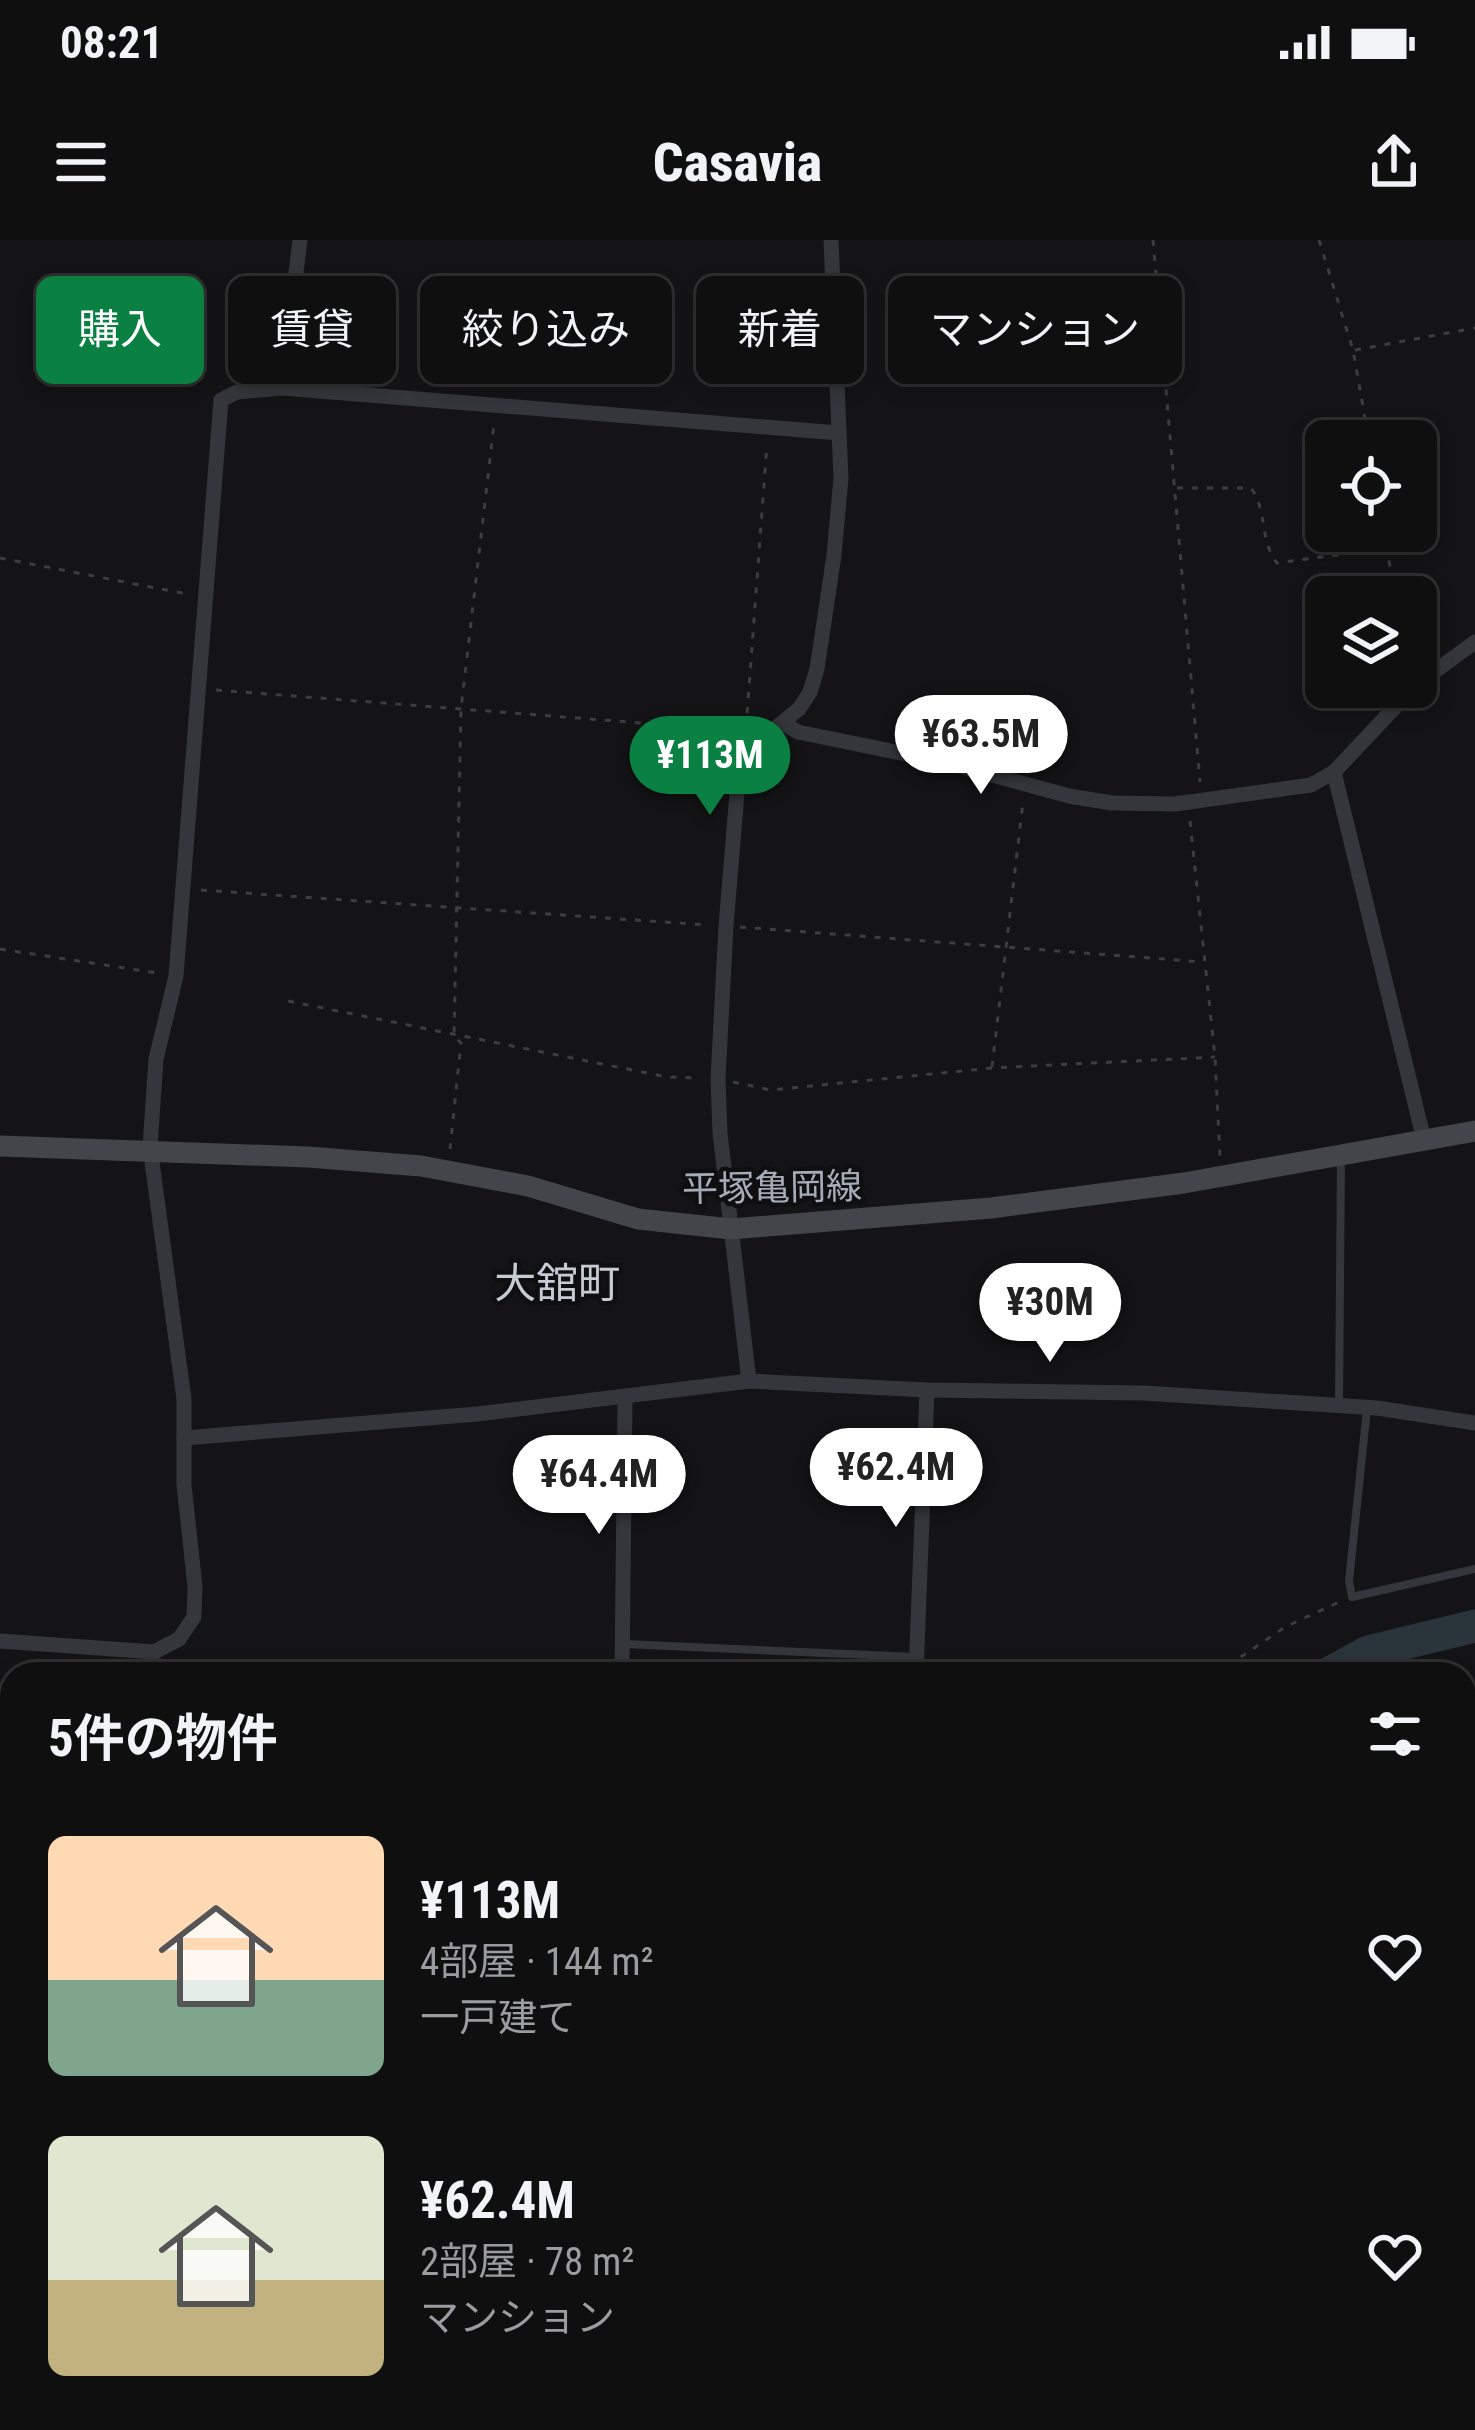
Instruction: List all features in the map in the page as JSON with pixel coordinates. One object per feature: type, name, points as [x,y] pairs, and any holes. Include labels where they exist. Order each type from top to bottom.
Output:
[{"type":"main road","name":"平塚亀岡線","points":[[0,1146],[421,1166],[528,1186],[638,1219],[731,1229],[991,1208],[1222,1177],[1475,1131]]},
{"type":"street","points":[[283,388],[300,240]]},
{"type":"street","points":[[749,1381],[718,1079],[726,926],[738,782],[758,742],[784,723],[810,692],[817,669],[839,514],[831,240]]},
{"type":"street","points":[[0,1641],[154,1652],[179,1640],[190,1627],[196,1604],[184,1485],[184,1399],[151,1150],[156,1059],[176,976],[221,400],[237,392],[283,388],[839,434]]},
{"type":"street","points":[[1437,670],[1475,642]]},
{"type":"street","points":[[784,723],[799,732],[1112,803],[1194,801],[1311,785],[1334,772],[1394,708]]},
{"type":"street","points":[[1334,772],[1424,1140]]},
{"type":"street","points":[[184,1438],[351,1426],[749,1381],[1144,1393],[1368,1407],[1475,1423]]},
{"type":"street","points":[[916,1662],[927,1390]]},
{"type":"street","points":[[622,1662],[625,1398]]},
{"type":"lane","points":[[1340,1406],[1341,1155]]},
{"type":"lane","points":[[1368,1407],[1349,1581],[1352,1597],[1475,1570]]},
{"type":"lane","points":[[623,1644],[874,1662]]},
{"type":"lane","points":[[154,1652],[155,1662]]},
{"type":"path","points":[[1153,240],[1222,1177]]},
{"type":"path","points":[[1319,240],[1353,350],[1365,420]]},
{"type":"path","points":[[1353,350],[1475,328]]},
{"type":"path","points":[[449,1149],[461,1043],[454,1036],[461,709],[496,404]]},
{"type":"path","points":[[196,688],[746,731],[768,430]]},
{"type":"path","points":[[1174,488],[1251,488],[1260,499],[1265,549],[1276,563],[1357,552]]},
{"type":"path","points":[[0,558],[203,598]]},
{"type":"path","points":[[992,1068],[1025,782]]},
{"type":"path","points":[[182,889],[1203,962]]},
{"type":"path","points":[[0,949],[176,976]]},
{"type":"path","points":[[288,1001],[667,1076],[718,1079],[771,1090],[992,1068],[1214,1057]]},
{"type":"path","points":[[1234,1662],[1285,1627],[1352,1597]]},
{"type":"waterway","points":[[1350,1662],[1368,1652],[1475,1626]]},
{"type":"district","name":"大舘町","points":[[557,1283]]}]
